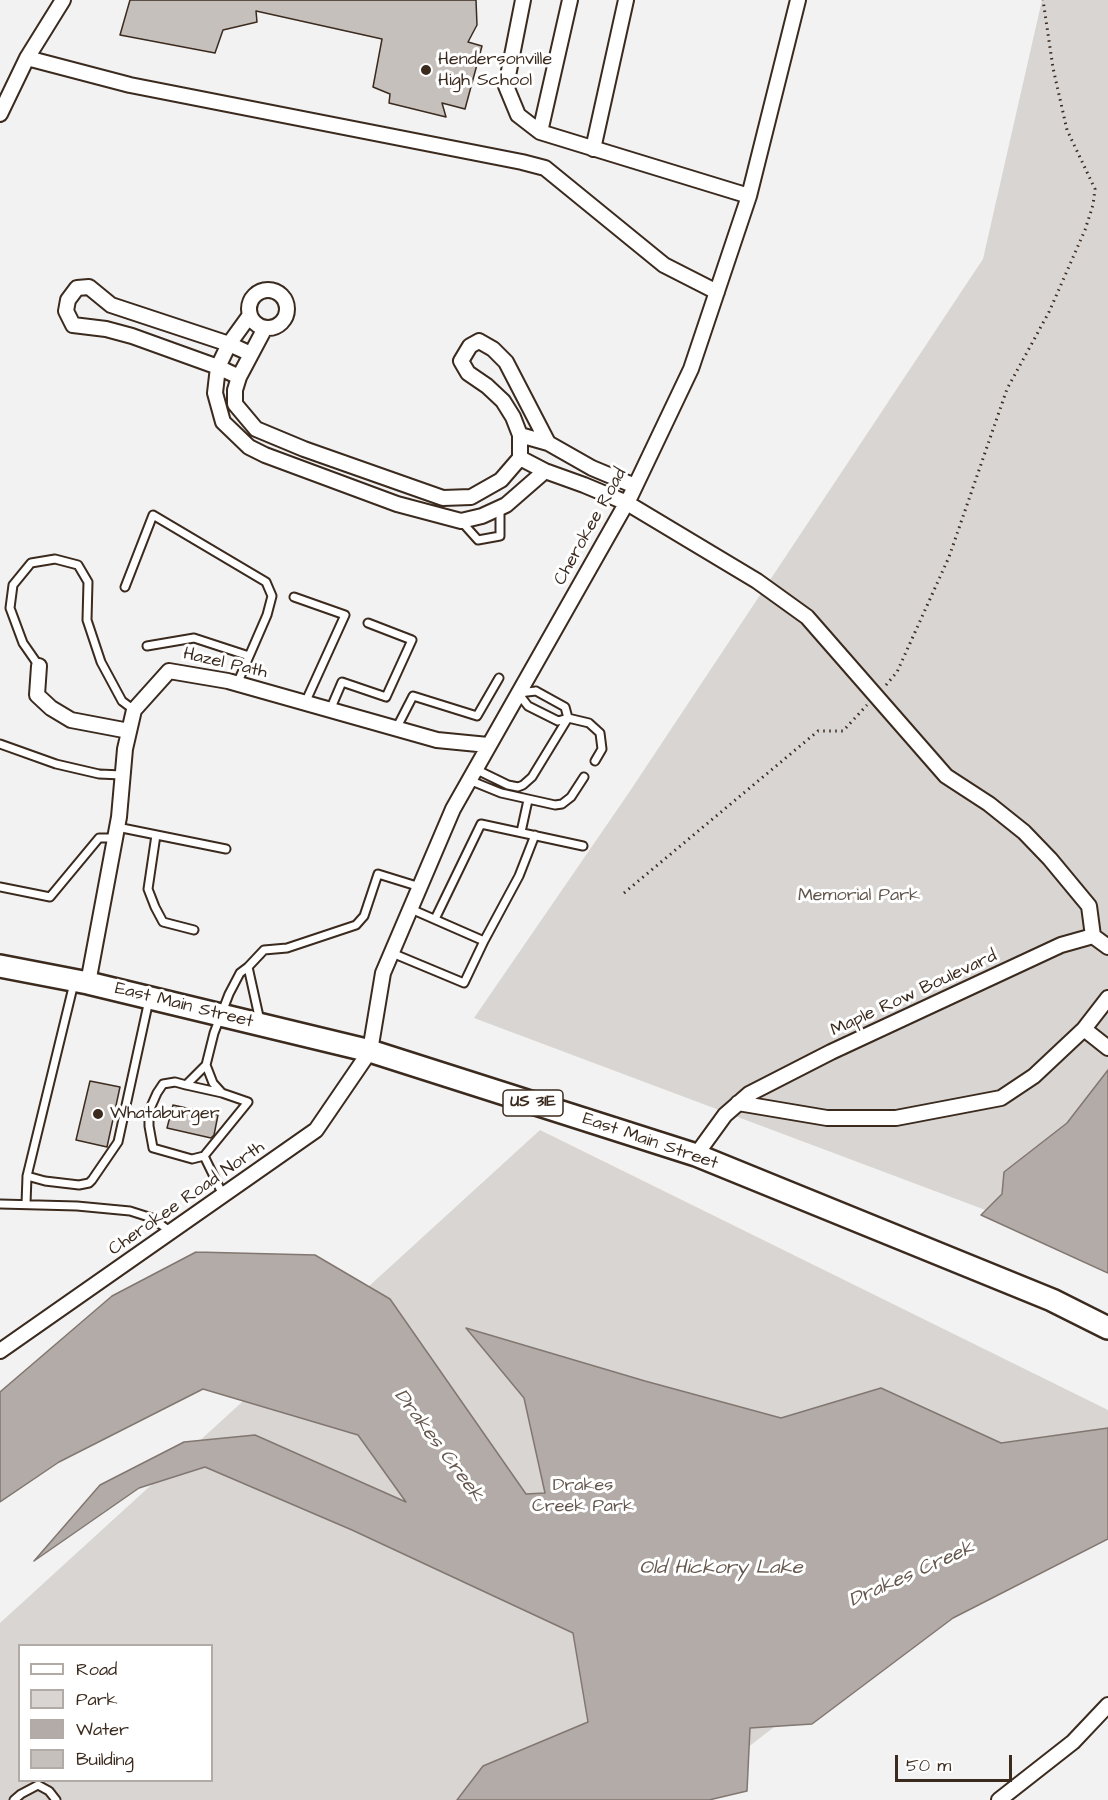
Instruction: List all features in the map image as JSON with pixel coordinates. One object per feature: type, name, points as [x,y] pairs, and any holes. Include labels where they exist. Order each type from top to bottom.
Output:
[{"type":"main road","name":"East Main Street","points":[[0,966],[81,982],[370,1051],[696,1155],[1052,1300],[1108,1328]]},
{"type":"street","points":[[0,114],[27,58],[63,0]]},
{"type":"street","points":[[523,0],[506,86],[518,115],[540,132],[749,196]]},
{"type":"street","points":[[540,132],[570,0]]},
{"type":"street","points":[[593,148],[626,0]]},
{"type":"street","name":"Cherokee Road","points":[[370,1051],[383,973],[453,809],[627,503],[691,369],[749,196],[798,0]]},
{"type":"street","points":[[27,58],[130,85],[545,168],[664,265],[717,292]]},
{"type":"street","points":[[239,377],[218,367],[106,329],[73,324],[66,311],[68,300],[77,288],[89,287],[111,305],[229,344],[251,354]]},
{"type":"street","points":[[271,290],[282,296],[288,308],[285,319],[276,327],[265,328],[254,322],[250,315],[250,303],[258,293],[271,290]]},
{"type":"street","points":[[250,315],[229,344],[218,367],[215,393],[223,422],[249,447],[386,500],[458,520],[482,516],[500,508],[545,471]]},
{"type":"street","points":[[265,328],[239,377],[235,390],[235,404],[256,429],[443,498],[471,497],[501,480],[520,458],[520,435],[513,417],[503,401],[468,373],[461,361],[470,346],[479,341],[493,349],[506,362],[548,443]]},
{"type":"street","points":[[520,435],[548,443],[592,468],[635,486]]},
{"type":"street","points":[[299,468],[304,448]]},
{"type":"street","points":[[520,458],[545,471],[627,503],[757,581],[807,617],[946,776],[989,804],[1024,832],[1050,859],[1089,906],[1093,936],[1108,947]]},
{"type":"street","points":[[386,500],[391,480]]},
{"type":"street","points":[[453,497],[458,520]]},
{"type":"street","points":[[39,666],[37,695],[51,708],[70,720],[129,730]]},
{"type":"street","name":"Hazel Path","points":[[81,982],[116,832],[124,749],[134,710],[169,670],[237,684],[437,740],[488,745]]},
{"type":"street","name":"Maple Row Boulevard","points":[[696,1155],[725,1115],[749,1094],[831,1052],[1061,945],[1093,936]]},
{"type":"street","points":[[738,1103],[827,1118],[896,1118],[1001,1098],[1034,1077],[1084,1029],[1108,998]]},
{"type":"street","points":[[1084,1029],[1108,1048]]},
{"type":"street","name":"Cherokee Road North","points":[[0,1352],[315,1130],[370,1051]]},
{"type":"street","points":[[999,1800],[1072,1742],[1108,1705]]},
{"type":"lane","points":[[458,520],[478,540],[500,536],[500,508]]},
{"type":"lane","points":[[125,587],[153,515],[266,582],[272,596],[267,615],[237,684]]},
{"type":"lane","points":[[39,666],[23,643],[10,608],[13,585],[31,563],[55,559],[78,565],[88,582],[87,620],[101,662],[122,701],[134,710]]},
{"type":"lane","points":[[294,597],[345,615],[305,703]]},
{"type":"lane","points":[[330,710],[342,682],[386,697],[412,640],[368,623]]},
{"type":"lane","points":[[147,646],[194,638],[249,656]]},
{"type":"lane","points":[[396,729],[412,696],[477,716],[499,678]]},
{"type":"lane","points":[[472,775],[518,787],[523,785],[532,777],[567,718],[565,707],[536,691],[518,693]]},
{"type":"lane","points":[[518,693],[528,706],[558,721],[567,718],[589,723],[600,733],[603,741],[602,749],[595,761]]},
{"type":"lane","points":[[0,744],[56,764],[99,774],[122,775]]},
{"type":"lane","points":[[472,775],[501,793],[555,805],[562,804],[571,797],[584,777]]},
{"type":"lane","points":[[521,832],[528,800]]},
{"type":"lane","points":[[435,919],[481,824],[584,846]]},
{"type":"lane","points":[[0,887],[50,897],[99,838],[116,832],[156,835],[226,849]]},
{"type":"lane","points":[[156,835],[148,890],[163,922],[194,930]]},
{"type":"lane","points":[[392,953],[464,984],[519,876],[536,835]]},
{"type":"lane","points":[[186,1085],[206,1065],[220,1015],[240,972],[264,950],[287,948],[356,925],[364,916],[378,874],[420,887]]},
{"type":"lane","points":[[411,909],[484,941]]},
{"type":"lane","points":[[248,967],[261,1025]]},
{"type":"lane","points":[[26,1204],[27,1176],[81,982]]},
{"type":"lane","points":[[27,1176],[45,1181],[79,1185],[92,1180],[118,1142],[149,998]]},
{"type":"lane","points":[[206,1065],[213,1083],[222,1093]]},
{"type":"lane","points":[[174,1082],[222,1093],[248,1102],[204,1156],[192,1159],[153,1148],[149,1111],[163,1084],[174,1082]]},
{"type":"lane","points":[[204,1156],[223,1195]]},
{"type":"lane","points":[[0,1204],[130,1211],[152,1218],[171,1232]]},
{"type":"lane","points":[[14,1800],[38,1785],[49,1791],[56,1800]]},
{"type":"path","points":[[624,894],[818,731],[843,731],[897,672],[949,557],[1007,389],[1049,312],[1085,230],[1093,205],[1095,189],[1067,130],[1053,68],[1042,0]]},
{"type":"green space","name":"Memorial Park","points":[[1042,0],[1108,0],[1108,1256],[474,1018],[628,794],[983,259]]},
{"type":"green space","name":"Drakes Creek Park","points":[[540,1130],[1108,1410],[1108,1468],[680,1800],[0,1800],[0,1623]]},
{"type":"water","points":[[1108,1070],[1108,1273],[981,1215],[1002,1194],[1004,1172],[1067,1123]]},
{"type":"water","name":"Old Hickory Lake","points":[[196,1252],[315,1255],[390,1299],[526,1494],[545,1493],[524,1398],[466,1328],[781,1418],[881,1388],[1001,1443],[1108,1428],[1108,1539],[953,1618],[812,1724],[750,1728],[747,1791],[709,1800],[457,1800],[483,1766],[588,1722],[573,1633],[352,1530],[205,1467],[139,1488],[34,1561],[100,1485],[184,1442],[255,1435],[406,1502],[358,1435],[203,1389],[59,1462],[0,1502],[0,1392],[112,1296]]},
{"type":"building","name":"Hendersonville High School","points":[[130,0],[476,0],[477,25],[468,42],[482,46],[465,109],[442,103],[446,117],[389,103],[390,94],[373,87],[382,39],[256,11],[257,22],[223,30],[215,53],[120,35]]},
{"type":"building","name":"Whataburger","points":[[90,1081],[120,1087],[107,1147],[76,1140]]},
{"type":"building","points":[[173,1105],[218,1115],[214,1135],[211,1138],[167,1128]]},
{"type":"place","name":"Hendersonville High School","points":[[426,70]]},
{"type":"place","name":"Whataburger","points":[[98,1114]]},
{"type":"water label","name":"Drakes Creek","points":[[438,1446]]},
{"type":"water label","name":"Drakes Creek","points":[[912,1575]]}]
